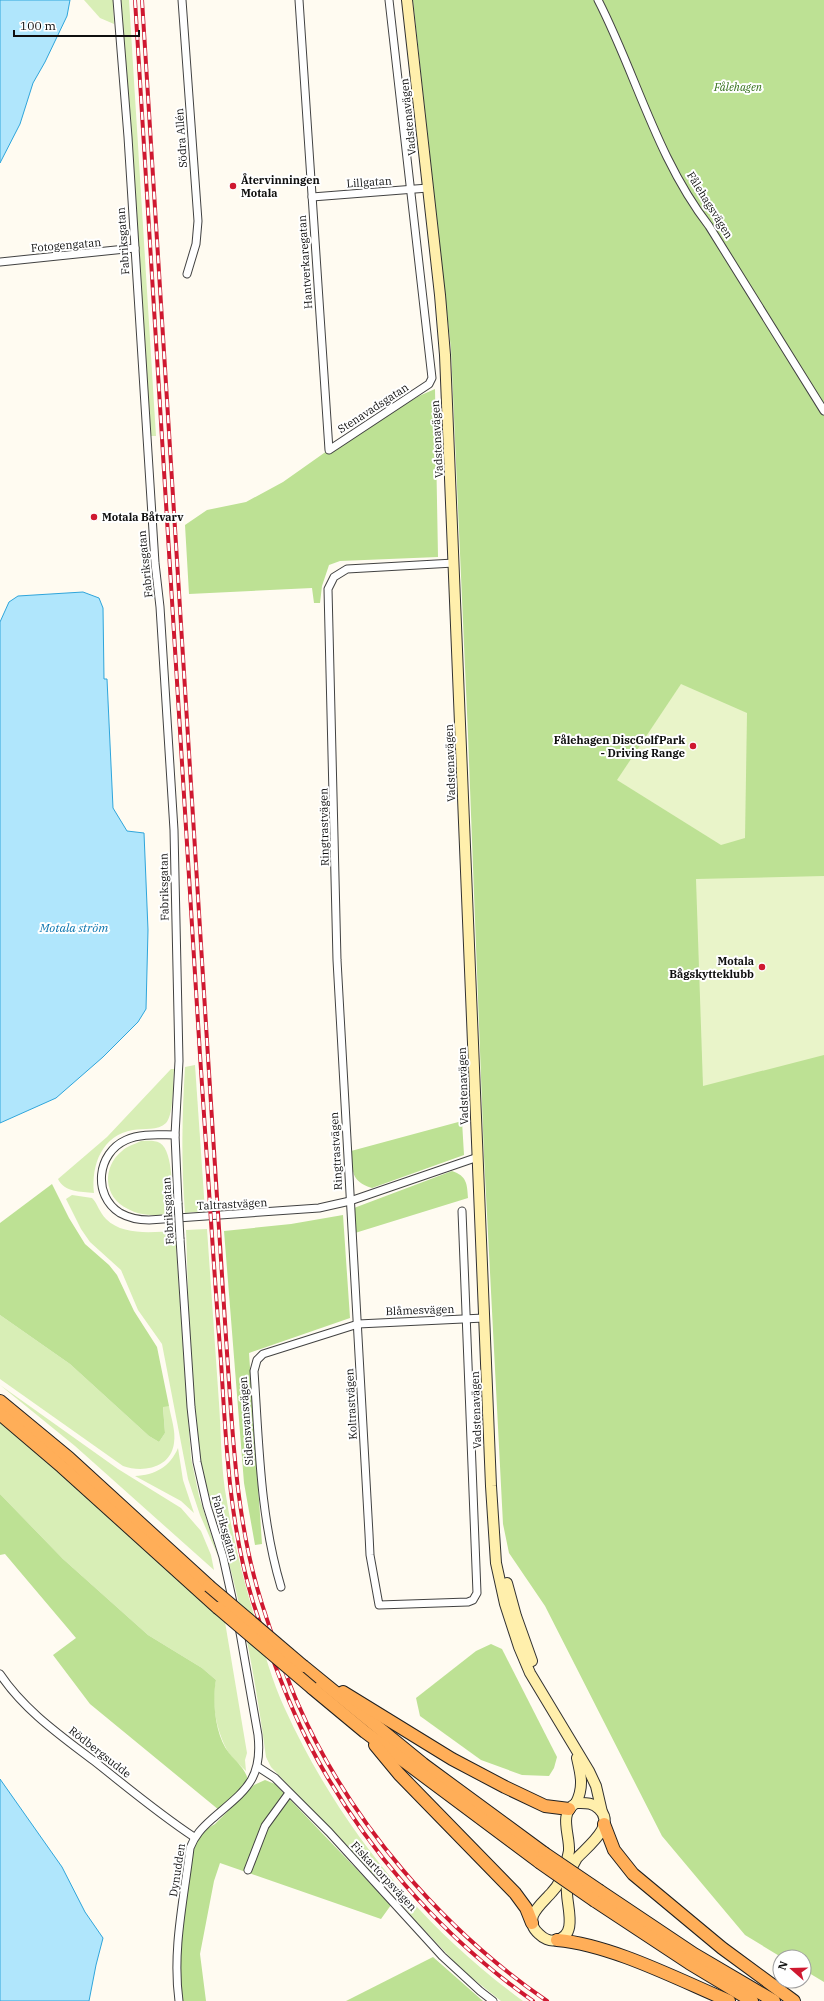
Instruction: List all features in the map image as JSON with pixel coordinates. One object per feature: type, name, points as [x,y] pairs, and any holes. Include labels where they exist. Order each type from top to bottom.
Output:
[{"type":"highway","points":[[0,1401],[69,1458],[209,1586],[302,1666],[542,1858]]},
{"type":"highway","points":[[0,1414],[62,1466],[218,1608],[365,1732],[695,1967],[752,2001]]},
{"type":"highway","points":[[302,1666],[452,1759],[504,1787],[545,1806],[573,1806]]},
{"type":"highway","points":[[365,1732],[399,1774],[515,1893],[526,1908],[532,1922]]},
{"type":"highway","points":[[604,1824],[614,1850],[633,1874],[716,1943],[794,2001]]},
{"type":"highway","points":[[597,1896],[774,2001]]},
{"type":"highway","points":[[557,1940],[580,1943],[606,1950],[730,2001]]},
{"type":"main road","name":"Vadstenavägen","points":[[407,0],[440,295],[445,356],[484,1318],[496,1563],[509,1618],[530,1673],[546,1696],[589,1771],[596,1786],[604,1824]]},
{"type":"main road","name":"Vadstenavägen","points":[[532,1922],[533,1914],[536,1908],[558,1885],[565,1868],[569,1850],[566,1824],[573,1806],[580,1795],[582,1784],[575,1748]]},
{"type":"main road","points":[[573,1806],[591,1804],[602,1812]]},
{"type":"main road","points":[[532,1922],[538,1934],[543,1938],[557,1940],[563,1937],[569,1926],[570,1920],[566,1892],[570,1872],[576,1860],[598,1837],[604,1824]]},
{"type":"street","name":"Fabriksgatan","points":[[117,0],[135,248],[154,563],[160,607],[174,830],[179,1061],[175,1135],[191,1408],[197,1462],[207,1506],[223,1557],[244,1650],[260,1747],[258,1767]]},
{"type":"street","name":"Södra Allén","points":[[182,0],[198,221],[196,244],[187,274]]},
{"type":"street","name":"Hantverkaregatan","points":[[299,0],[329,450]]},
{"type":"street","name":"Vadstenavägen","points":[[389,0],[432,373],[429,384]]},
{"type":"street","name":"Fålehagsvägen","points":[[598,0],[669,160],[700,213],[710,226],[824,411]]},
{"type":"street","name":"Lillgatan","points":[[312,197],[428,188]]},
{"type":"street","name":"Fotogengatan","points":[[0,262],[135,248]]},
{"type":"street","name":"Stenavadsgatan","points":[[329,450],[429,384]]},
{"type":"street","name":"Ringtrastvägen","points":[[350,1201],[337,960],[335,803],[328,589],[334,577],[347,569],[454,563]]},
{"type":"street","name":"Taltrastvägen","points":[[175,1135],[133,1138],[119,1144],[106,1158],[101,1177],[102,1188],[108,1202],[120,1213],[129,1217],[149,1220],[303,1211],[350,1201],[478,1157]]},
{"type":"street","name":"Koltrastvägen","points":[[350,1201],[370,1555],[379,1605]]},
{"type":"street","name":"Vadstenavägen","points":[[379,1605],[473,1600],[477,1593],[478,1586],[462,1211]]},
{"type":"street","name":"Blåmesvägen","points":[[358,1324],[484,1318]]},
{"type":"street","name":"Sidensvansvägen","points":[[281,1587],[269,1543],[266,1522],[261,1472],[255,1364],[263,1354],[358,1324]]},
{"type":"street","name":"Rödbergsudde","points":[[0,1674],[10,1690],[24,1705],[121,1783],[194,1837]]},
{"type":"street","name":"Fiskartorpsvägen","points":[[258,1767],[274,1778],[289,1792],[364,1870],[442,1956],[468,1981],[493,2001]]},
{"type":"street","name":"Dynudden","points":[[179,2001],[176,1973],[177,1954],[190,1848],[194,1837],[245,1790],[258,1767]]},
{"type":"street","points":[[248,1870],[265,1826],[289,1792]]},
{"type":"green space","points":[[84,0],[113,0],[114,24],[100,18]]},
{"type":"green space","points":[[121,0],[129,0],[156,436],[150,436]]},
{"type":"green space","name":"Fålehagen","points":[[413,0],[824,0],[824,1982],[812,1975],[812,1949],[772,1949],[772,1952],[745,1935],[662,1836],[545,1606],[509,1553],[503,1524],[484,1156],[468,735],[451,349]]},
{"type":"green space","points":[[435,389],[438,557],[340,561],[329,565],[322,586],[320,603],[314,603],[312,588],[189,594],[185,525],[207,510],[246,502],[283,482],[334,446],[419,396]]},
{"type":"green space","name":"Fålehagen DiscGolfPark - Driving Range","points":[[681,684],[747,713],[745,838],[721,845],[617,780]]},
{"type":"green space","name":"Motala Bågskytteklubb","points":[[824,876],[824,1055],[703,1086],[696,879]]},
{"type":"green space","points":[[195,1065],[205,1211],[185,1213],[182,1140],[185,1067]]},
{"type":"green space","points":[[171,1069],[174,1069],[173,1097],[169,1119],[166,1123],[163,1126],[155,1128],[133,1130],[122,1133],[113,1138],[106,1145],[97,1162],[94,1172],[94,1193],[69,1189],[61,1184],[58,1179],[107,1137]]},
{"type":"green space","points":[[462,1121],[464,1155],[372,1188],[360,1182],[356,1178],[353,1170],[351,1151]]},
{"type":"green space","points":[[141,1141],[158,1142],[165,1148],[170,1165],[173,1214],[150,1215],[133,1212],[120,1204],[110,1190],[108,1182],[109,1173],[115,1158],[126,1148]]},
{"type":"green space","points":[[452,1171],[461,1175],[465,1181],[468,1198],[355,1233],[354,1208]]},
{"type":"green space","points":[[52,1184],[69,1218],[85,1244],[109,1265],[117,1275],[134,1311],[157,1347],[169,1406],[163,1407],[165,1433],[159,1442],[149,1436],[70,1364],[0,1315],[0,1223]]},
{"type":"green space","points":[[72,1195],[92,1198],[106,1219],[129,1231],[175,1231],[191,1458],[199,1496],[218,1556],[200,1515],[188,1479],[162,1344],[138,1310],[121,1270],[90,1242],[81,1229],[66,1199]]},
{"type":"green space","points":[[343,1215],[350,1318],[249,1353],[262,1544],[255,1545],[244,1483],[224,1231],[291,1224]]},
{"type":"green space","points":[[207,1229],[225,1490],[234,1540],[247,1590],[280,1698],[306,1752],[330,1793],[356,1833],[385,1870],[416,1906],[450,1940],[485,1972],[523,2001],[501,2001],[462,1970],[412,1917],[392,1890],[374,1875],[271,1767],[266,1757],[259,1706],[245,1630],[227,1556],[201,1462],[197,1434],[191,1376],[186,1230]]},
{"type":"green space","points":[[0,1315],[70,1364],[149,1436],[159,1442],[165,1433],[163,1406],[169,1406],[174,1429],[174,1443],[168,1458],[162,1463],[147,1468],[139,1469],[123,1466],[0,1379]]},
{"type":"green space","points":[[0,1385],[118,1469],[181,1508],[201,1531],[211,1555],[214,1570],[75,1446]]},
{"type":"green space","points":[[0,1422],[37,1452],[225,1622],[247,1753],[245,1760],[246,1771],[233,1759],[229,1753],[217,1725],[214,1707],[216,1680],[202,1668],[148,1635],[63,1559],[0,1494]]},
{"type":"green space","points":[[178,1448],[183,1480],[194,1513],[181,1501],[135,1476],[149,1474],[161,1469],[171,1460]]},
{"type":"green space","points":[[0,1494],[63,1559],[148,1635],[202,1668],[216,1680],[214,1698],[220,1737],[229,1753],[245,1772],[248,1780],[239,1792],[219,1810],[90,1704],[53,1655],[76,1638],[5,1554],[0,1555]]},
{"type":"green space","points":[[491,1644],[502,1649],[557,1757],[554,1768],[549,1776],[522,1775],[481,1760],[420,1716],[416,1698],[476,1651]]},
{"type":"green space","points":[[265,1780],[275,1784],[391,1905],[381,1919],[220,1863],[214,1881],[200,1954],[206,2001],[179,2001],[177,1969],[193,1837],[215,1824],[254,1785]]},
{"type":"green space","points":[[433,1957],[483,2001],[346,2001]]},
{"type":"water","points":[[0,0],[70,0],[67,16],[33,83],[20,124],[0,163]]},
{"type":"water","name":"Motala ström","points":[[83,592],[99,598],[103,608],[104,679],[107,679],[113,808],[127,831],[144,833],[148,930],[146,1009],[138,1022],[103,1057],[56,1098],[0,1123],[0,622],[9,602],[18,596]]},
{"type":"water","points":[[0,1779],[62,1867],[85,1912],[103,1938],[89,2001],[0,2001]]},
{"type":"railway","points":[[135,0],[200,1055],[227,1452],[239,1543],[253,1602],[284,1689],[307,1740],[351,1815],[404,1884],[434,1916],[465,1947],[498,1975],[533,2001]]},
{"type":"railway","points":[[142,0],[222,1279],[234,1448],[246,1543],[262,1604],[288,1680],[319,1747],[344,1790],[402,1869],[436,1906],[471,1941],[508,1972],[547,2001]]},
{"type":"place","name":"Återvinningen Motala","points":[[233,186]]},
{"type":"place","name":"Motala Båtvarv","points":[[94,517]]},
{"type":"place","name":"Fålehagen DiscGolfPark - Driving Range","points":[[693,746]]},
{"type":"place","name":"Motala Bågskytteklubb","points":[[762,967]]}]
